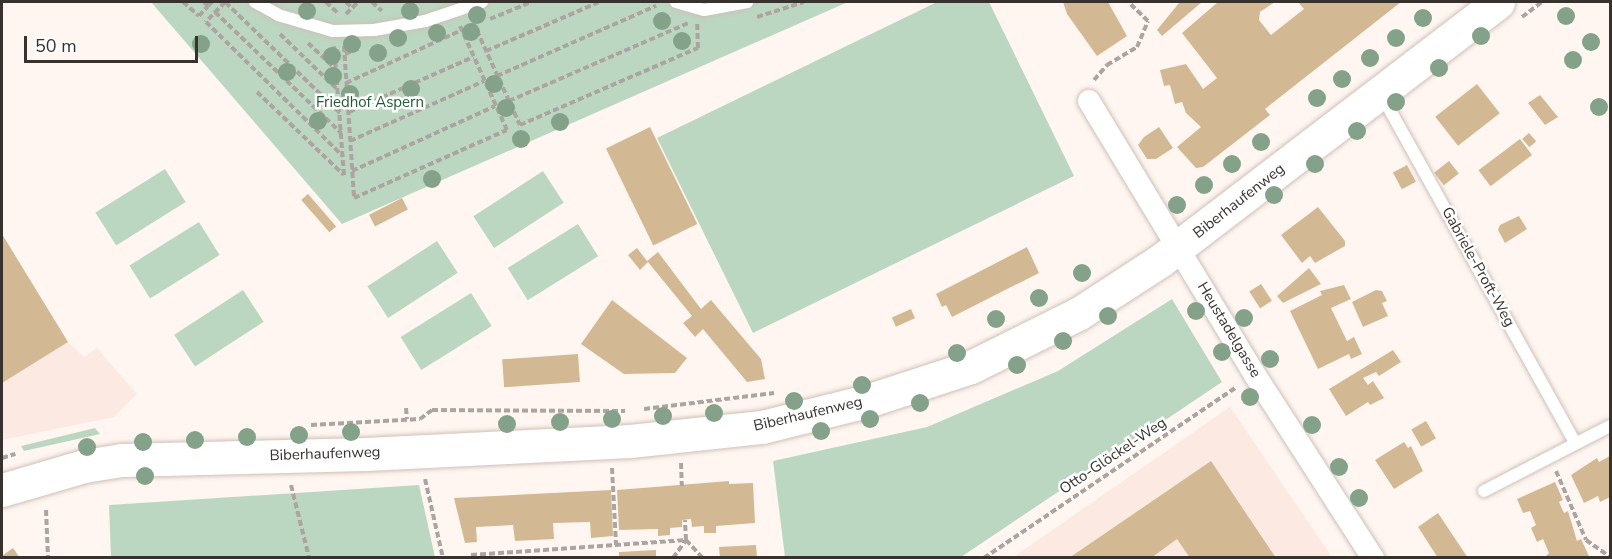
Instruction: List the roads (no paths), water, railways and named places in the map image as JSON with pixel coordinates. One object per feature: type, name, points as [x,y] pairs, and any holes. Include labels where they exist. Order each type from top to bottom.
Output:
[{"type":"main road","name":"Biberhaufenweg","points":[[2,490],[84,466],[122,460],[618,441],[762,427],[867,400],[971,367],[1078,314],[1178,248],[1498,2]]},
{"type":"street","name":"Heustadelgasse","points":[[1089,101],[1255,375],[1372,558]]},
{"type":"lane","points":[[258,3],[299,21],[374,30],[453,12],[482,2]]},
{"type":"lane","points":[[676,2],[696,9],[714,9],[747,2]]},
{"type":"lane","name":"Gabriele-Proft-Weg","points":[[1380,93],[1575,443]]},
{"type":"lane","points":[[1484,491],[1611,426]]},
{"type":"park label","name":"Friedhof Aspern","points":[[370,103]]}]
